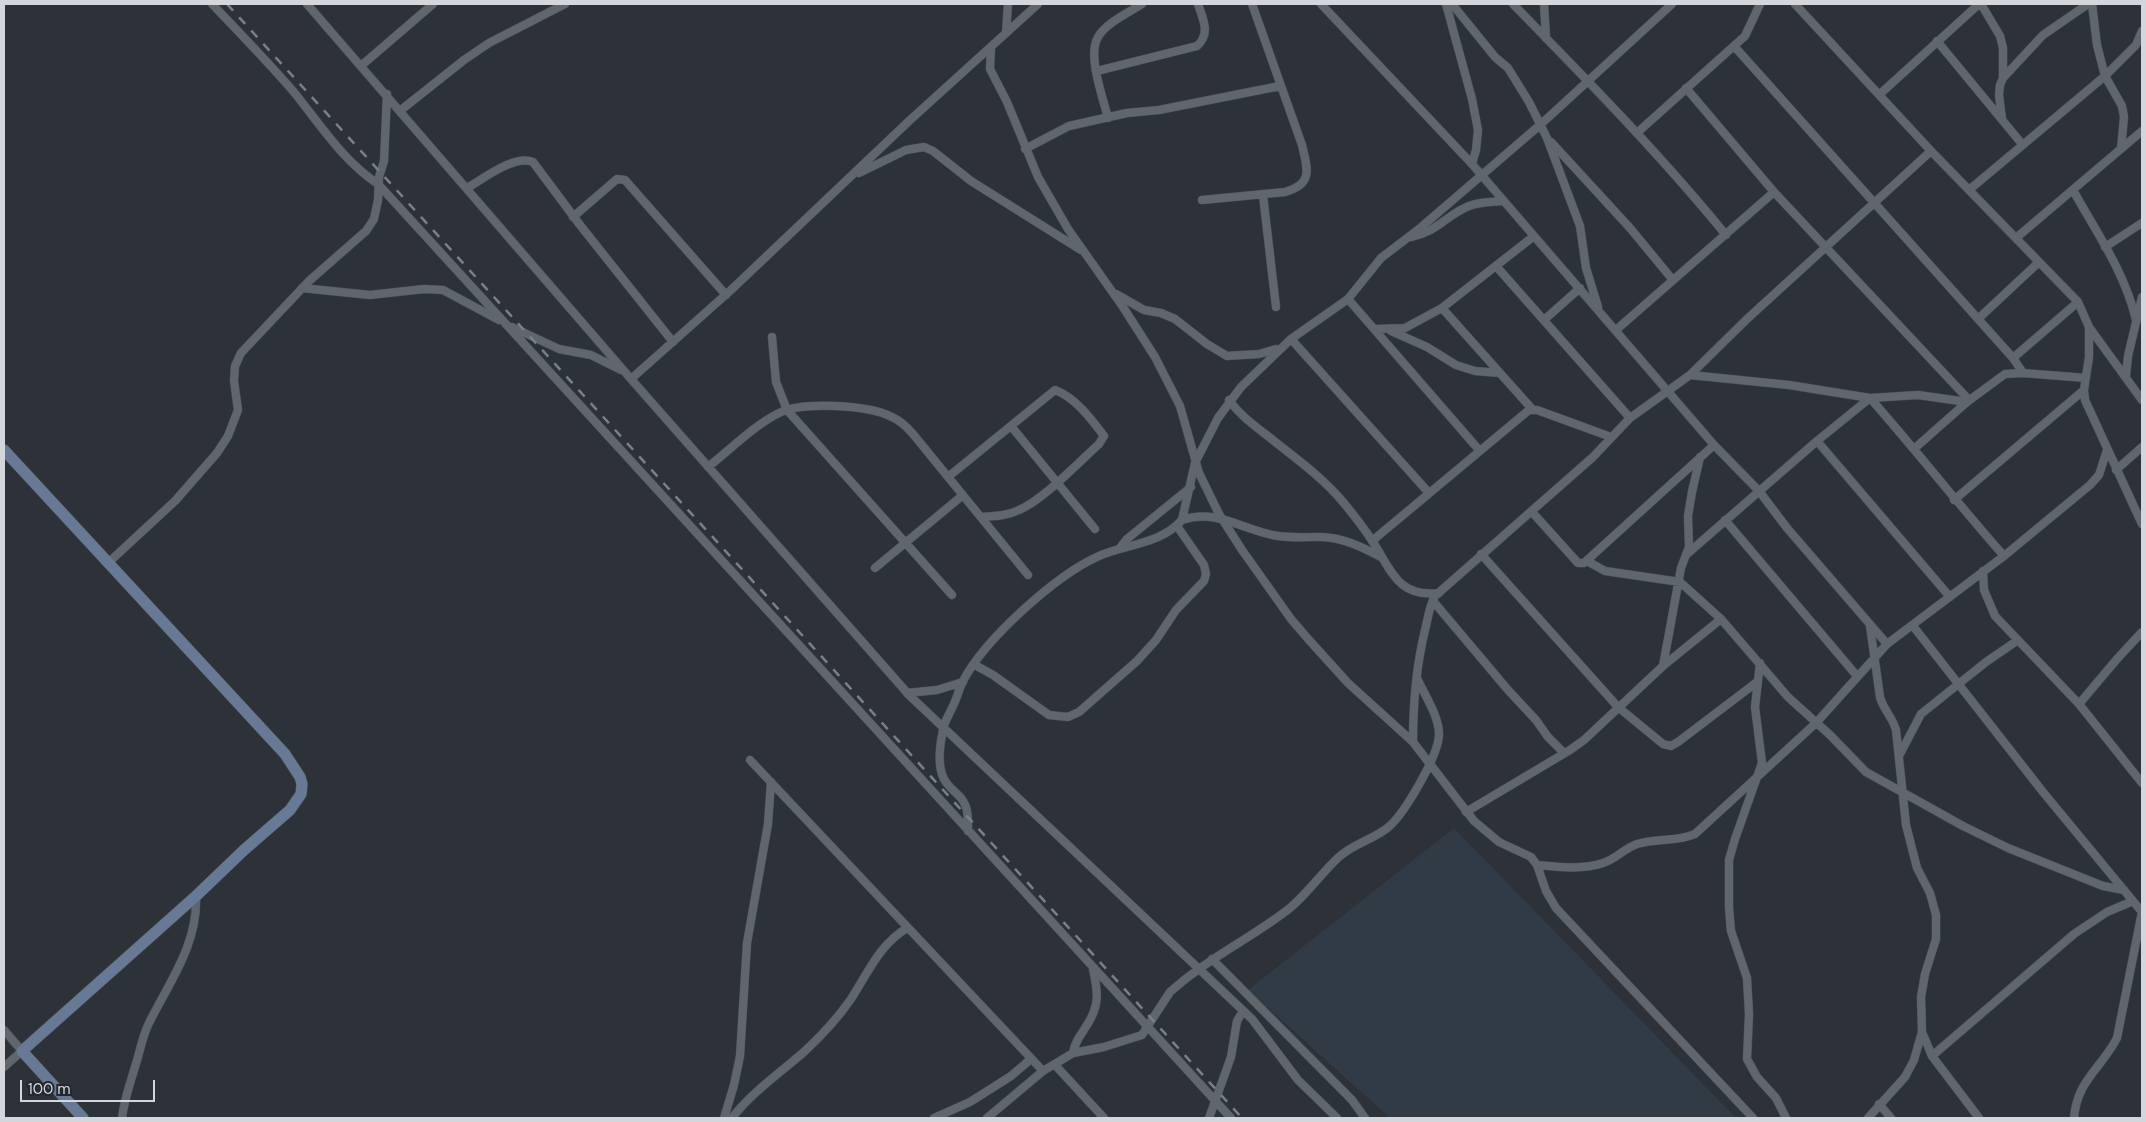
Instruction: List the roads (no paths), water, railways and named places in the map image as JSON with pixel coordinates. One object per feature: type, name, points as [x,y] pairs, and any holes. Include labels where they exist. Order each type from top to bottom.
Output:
[{"type":"main road","points":[[4,450],[285,754],[301,780],[301,794],[290,810],[22,1051],[83,1118]]},
{"type":"street","points":[[212,4],[294,92],[347,158],[366,176],[378,184],[1231,1118]]},
{"type":"street","points":[[307,4],[907,693],[1259,1026],[1298,1080],[1337,1118]]},
{"type":"street","points":[[362,65],[433,4]]},
{"type":"street","points":[[400,110],[489,43],[565,4]]},
{"type":"street","points":[[1006,33],[1008,4]]},
{"type":"street","points":[[629,376],[673,342],[726,295],[909,121],[1038,4]]},
{"type":"street","points":[[1108,118],[1096,71],[1094,54],[1097,37],[1116,21],[1142,4]]},
{"type":"street","points":[[1096,71],[1197,46],[1206,33],[1198,4]]},
{"type":"street","points":[[1202,200],[1262,195],[1297,189],[1306,177],[1307,166],[1302,145],[1252,4]]},
{"type":"street","points":[[1321,4],[1472,164],[1714,445],[1758,491],[1787,528],[1887,644]]},
{"type":"street","points":[[1446,4],[1472,98],[1478,130],[1476,150],[1472,164]]},
{"type":"street","points":[[1452,4],[1495,57],[1508,68],[1529,102],[1547,138],[1580,226],[1586,268],[1599,311]]},
{"type":"street","points":[[1513,4],[1638,132],[1726,235]]},
{"type":"street","points":[[1544,4],[1546,38]]},
{"type":"street","points":[[975,665],[993,675],[1049,715],[1062,718],[1073,715],[1137,661],[1156,640],[1176,610],[1204,581],[1206,574],[1204,565],[1180,523],[1191,487],[1195,463],[1229,400],[1291,338],[1348,299],[1371,268],[1540,125],[1672,4]]},
{"type":"street","points":[[1638,132],[1734,46],[1749,30],[1760,4]]},
{"type":"street","points":[[1795,4],[1931,151],[2078,302],[2089,327],[2142,400]]},
{"type":"street","points":[[1880,94],[1937,40],[1980,4],[2000,36],[2003,48],[2003,78]]},
{"type":"street","points":[[2003,121],[1999,95],[2003,78],[2043,35],[2088,4]]},
{"type":"street","points":[[2092,4],[2097,45],[2105,76],[2122,106],[2124,117],[2121,149]]},
{"type":"street","points":[[1969,190],[2105,76],[2136,45],[2142,31]]},
{"type":"street","points":[[1937,40],[2022,144]]},
{"type":"street","points":[[1734,46],[2013,358],[2023,373]]},
{"type":"street","points":[[991,47],[990,69],[1007,102],[1025,150],[1051,202],[1155,356],[1184,415],[1195,463],[1222,518],[1242,550],[1309,640],[1348,683],[1413,742],[1466,812],[1493,838],[1531,857],[1537,866],[1546,891],[1563,916],[1753,1118]]},
{"type":"street","points":[[1025,150],[1069,126],[1280,86]]},
{"type":"street","points":[[1686,88],[1774,192],[1968,401]]},
{"type":"street","points":[[108,563],[175,501],[218,453],[228,436],[238,410],[234,381],[235,366],[241,353],[302,288],[366,231],[374,219],[377,210],[378,184],[385,147],[387,94]]},
{"type":"street","points":[[2016,238],[2142,132]]},
{"type":"street","points":[[1547,138],[1630,228],[1672,279]]},
{"type":"street","points":[[852,176],[906,150],[924,147],[933,151],[972,181],[1084,252]]},
{"type":"street","points":[[1413,742],[1416,676],[1432,601],[1439,593],[1593,457],[1630,418],[1690,374],[1747,319],[1931,151]]},
{"type":"street","points":[[467,188],[517,160],[526,159],[538,167],[573,217],[673,342]]},
{"type":"street","points":[[573,217],[617,179],[625,180],[726,295]]},
{"type":"street","points":[[2073,190],[2139,313]]},
{"type":"street","points":[[1616,330],[1672,279],[1726,235],[1774,192]]},
{"type":"street","points":[[1262,195],[1276,307]]},
{"type":"street","points":[[1407,238],[1430,232],[1467,207],[1475,204],[1503,201]]},
{"type":"street","points":[[2105,247],[2142,224]]},
{"type":"street","points":[[1374,329],[1405,328],[1442,308],[1534,236]]},
{"type":"street","points":[[1978,319],[2039,262]]},
{"type":"street","points":[[1496,266],[1630,418]]},
{"type":"street","points":[[302,288],[370,295],[424,289],[443,290],[507,325],[559,349],[591,355],[629,376]]},
{"type":"street","points":[[1544,320],[1580,288]]},
{"type":"street","points":[[1112,292],[1144,310],[1161,313],[1175,320],[1226,356],[1259,354],[1283,346]]},
{"type":"street","points":[[2126,376],[2128,356],[2142,296]]},
{"type":"street","points":[[1348,299],[1479,450]]},
{"type":"street","points":[[2013,358],[2078,302]]},
{"type":"street","points":[[1442,308],[1532,409],[1610,437]]},
{"type":"street","points":[[2089,327],[2090,358],[2084,390],[2085,400],[2116,470],[2129,492],[2142,524]]},
{"type":"street","points":[[1389,330],[1426,347],[1456,365],[1475,371],[1500,373]]},
{"type":"street","points":[[772,337],[774,374],[787,410],[952,595]]},
{"type":"street","points":[[1291,338],[1429,493]]},
{"type":"street","points":[[1914,448],[1968,401],[2005,374],[2023,373],[2086,378]]},
{"type":"street","points":[[1690,374],[1870,398],[1918,395],[1968,401]]},
{"type":"street","points":[[948,477],[1055,390],[1061,392],[1090,418],[1104,436],[1099,444],[1057,482],[1020,510],[1000,516],[981,517]]},
{"type":"street","points":[[1954,500],[2084,390]]},
{"type":"street","points":[[1687,554],[1758,491],[1870,398]]},
{"type":"street","points":[[1870,398],[1914,448],[1954,500],[2004,556]]},
{"type":"street","points":[[1229,400],[1237,411],[1251,423],[1321,478],[1343,502],[1395,576],[1408,589],[1424,595],[1439,593]]},
{"type":"street","points":[[708,466],[770,418],[787,410],[851,407],[872,410],[892,416],[913,434],[1028,576]]},
{"type":"street","points":[[1372,541],[1479,450],[1532,409]]},
{"type":"street","points":[[1011,426],[1095,529]]},
{"type":"street","points":[[1817,441],[1950,598]]},
{"type":"street","points":[[1532,512],[1581,564],[1587,561],[1714,445]]},
{"type":"street","points":[[2116,470],[2142,447]]},
{"type":"street","points":[[1537,866],[1583,867],[1604,863],[1637,844],[1652,840],[1688,837],[1695,834],[1816,723],[1875,655],[1887,644],[2004,556],[2090,485],[2099,475],[2108,450]]},
{"type":"street","points":[[1663,666],[1680,582],[1681,568],[1687,554],[1689,508],[1700,457]]},
{"type":"street","points":[[1119,549],[1127,538],[1191,487]]},
{"type":"street","points":[[875,568],[963,495]]},
{"type":"street","points":[[968,831],[967,806],[943,778],[940,757],[943,728],[963,682],[975,665],[1004,630],[1030,604],[1069,573],[1099,556],[1163,535],[1180,523],[1199,516],[1222,518],[1279,536],[1321,537],[1348,541],[1381,557]]},
{"type":"street","points":[[1725,520],[1857,676]]},
{"type":"street","points":[[1481,554],[1618,707],[1663,744],[1671,746],[1757,682]]},
{"type":"street","points":[[1587,561],[1605,571],[1680,582],[1721,619],[1788,697],[1866,772],[2008,848],[2103,886],[2124,890]]},
{"type":"street","points":[[1983,571],[1984,590],[1995,616],[2079,704],[2142,783]]},
{"type":"street","points":[[1432,601],[1536,720],[1548,737],[1564,753]]},
{"type":"street","points":[[1466,812],[1584,740],[1663,666],[1721,619]]},
{"type":"street","points":[[1868,1118],[1905,1077],[1914,1060],[1922,1032],[1921,997],[1925,974],[1936,939],[1936,914],[1930,893],[1917,868],[1906,825],[1896,730],[1893,719],[1882,703],[1880,696],[1869,624]]},
{"type":"street","points":[[1913,626],[2042,792],[2142,912],[2117,1038],[2109,1053],[2081,1087],[2075,1104],[2074,1118]]},
{"type":"street","points":[[2079,704],[2142,632]]},
{"type":"street","points":[[1899,756],[1921,714],[2018,640]]},
{"type":"street","points":[[1760,663],[1757,682],[1756,722],[1762,753],[1760,774],[1735,838],[1729,860],[1729,908],[1731,931],[1747,978],[1749,1014],[1747,1058],[1758,1076],[1776,1098],[1786,1118]]},
{"type":"street","points":[[987,1118],[1043,1071],[1073,1053],[1104,1047],[1138,1037],[1148,1027],[1170,992],[1199,968],[1289,908],[1310,890],[1339,856],[1350,848],[1376,836],[1393,823],[1410,800],[1437,744],[1439,733],[1416,676]]},
{"type":"street","points":[[907,693],[937,690],[963,682]]},
{"type":"street","points":[[750,760],[1043,1071]]},
{"type":"street","points":[[724,1118],[740,1056],[747,942],[768,824],[771,782]]},
{"type":"street","points":[[122,1118],[127,1092],[148,1025],[169,988],[189,944],[196,918],[196,896]]},
{"type":"street","points":[[1932,1056],[2074,934],[2107,912],[2133,901]]},
{"type":"street","points":[[732,1118],[752,1095],[829,1027],[850,1000],[885,945],[907,928]]},
{"type":"street","points":[[1212,959],[1352,1100],[1365,1118]]},
{"type":"street","points":[[1073,1053],[1077,1040],[1088,1024],[1098,1000],[1093,968]]},
{"type":"street","points":[[1209,1118],[1231,1057],[1237,1021],[1243,1011]]},
{"type":"street","points":[[4,1030],[22,1051],[4,1067]]},
{"type":"street","points":[[1922,1032],[1932,1056],[1975,1117]]},
{"type":"street","points":[[934,1118],[970,1102],[1011,1076],[1031,1060]]},
{"type":"street","points":[[1055,1065],[1104,1118]]},
{"type":"street","points":[[1879,1104],[1891,1118]]},
{"type":"railway","points":[[227,4],[1242,1118]]}]
